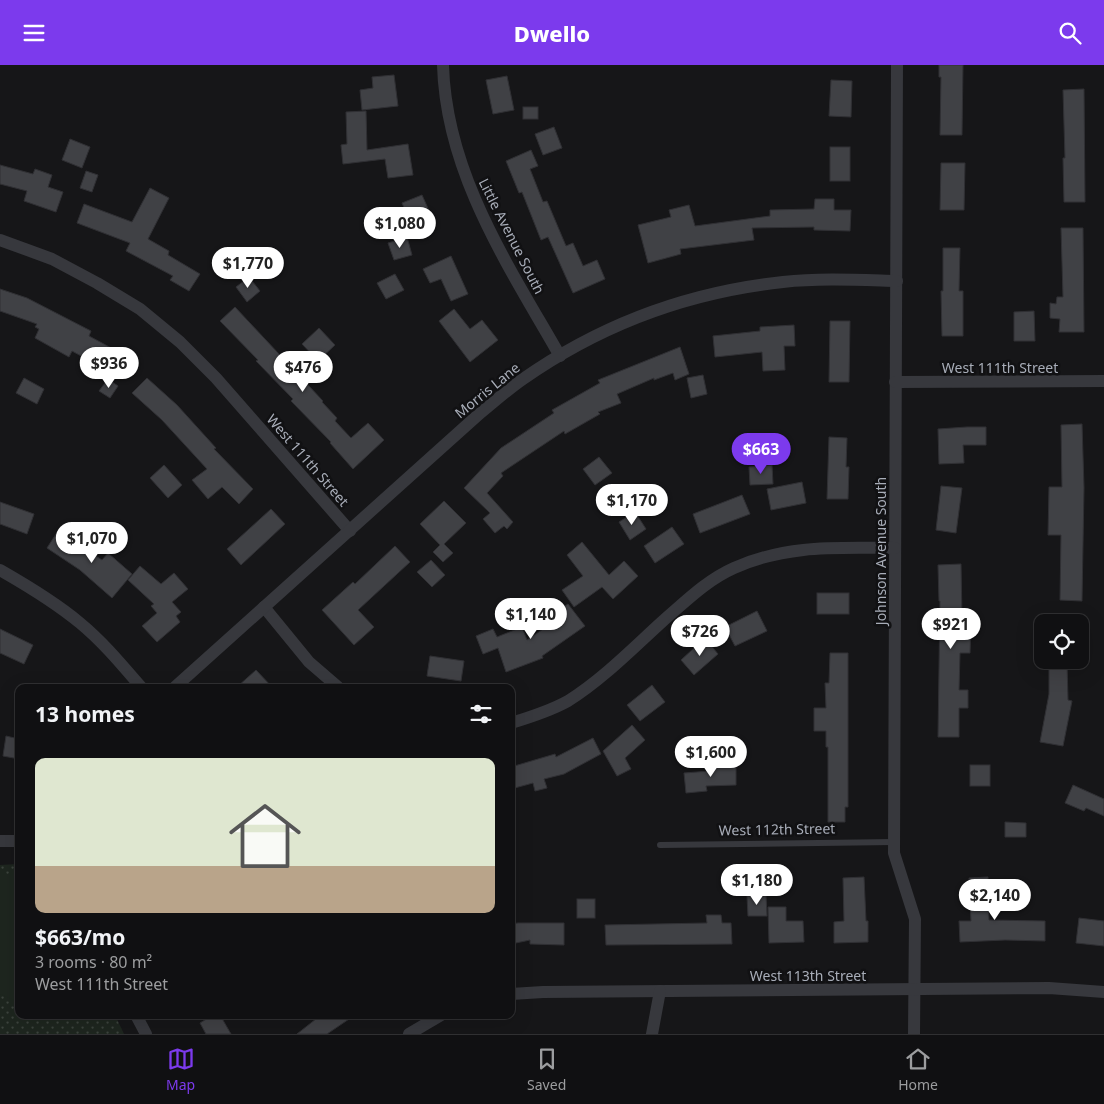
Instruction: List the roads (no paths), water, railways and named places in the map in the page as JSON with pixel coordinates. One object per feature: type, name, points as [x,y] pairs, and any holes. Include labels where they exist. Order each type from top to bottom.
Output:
[{"type":"street","name":"Little Avenue South","points":[[443,65],[443,78],[450,123],[462,167],[472,192],[500,249],[560,356]]},
{"type":"street","name":"Johnson Avenue South","points":[[898,65],[894,853],[915,919],[914,1034]]},
{"type":"street","name":"West 111th Street","points":[[0,240],[52,259],[97,283],[140,309],[180,342],[216,377],[350,531]]},
{"type":"street","name":"Morris Lane","points":[[178,684],[478,415],[522,379],[570,349],[621,323],[673,303],[728,289],[784,282],[840,279],[897,281]]},
{"type":"street","name":"West 111th Street","points":[[895,383],[1104,381]]},
{"type":"street","points":[[515,722],[536,716],[567,701],[597,680],[702,586],[733,568],[767,556],[801,549],[895,548]]},
{"type":"street","points":[[0,570],[42,594],[81,624],[138,684]]},
{"type":"street","points":[[264,607],[309,662],[335,684]]},
{"type":"street","points":[[0,841],[15,841]]},
{"type":"street","name":"West 113th Street","points":[[515,995],[543,992],[1049,988],[1104,992]]},
{"type":"street","points":[[652,1034],[660,991]]},
{"type":"street","points":[[138,1019],[146,1034]]},
{"type":"street","points":[[409,1034],[434,1019]]},
{"type":"lane","name":"West 112th Street","points":[[660,845],[894,842]]}]
